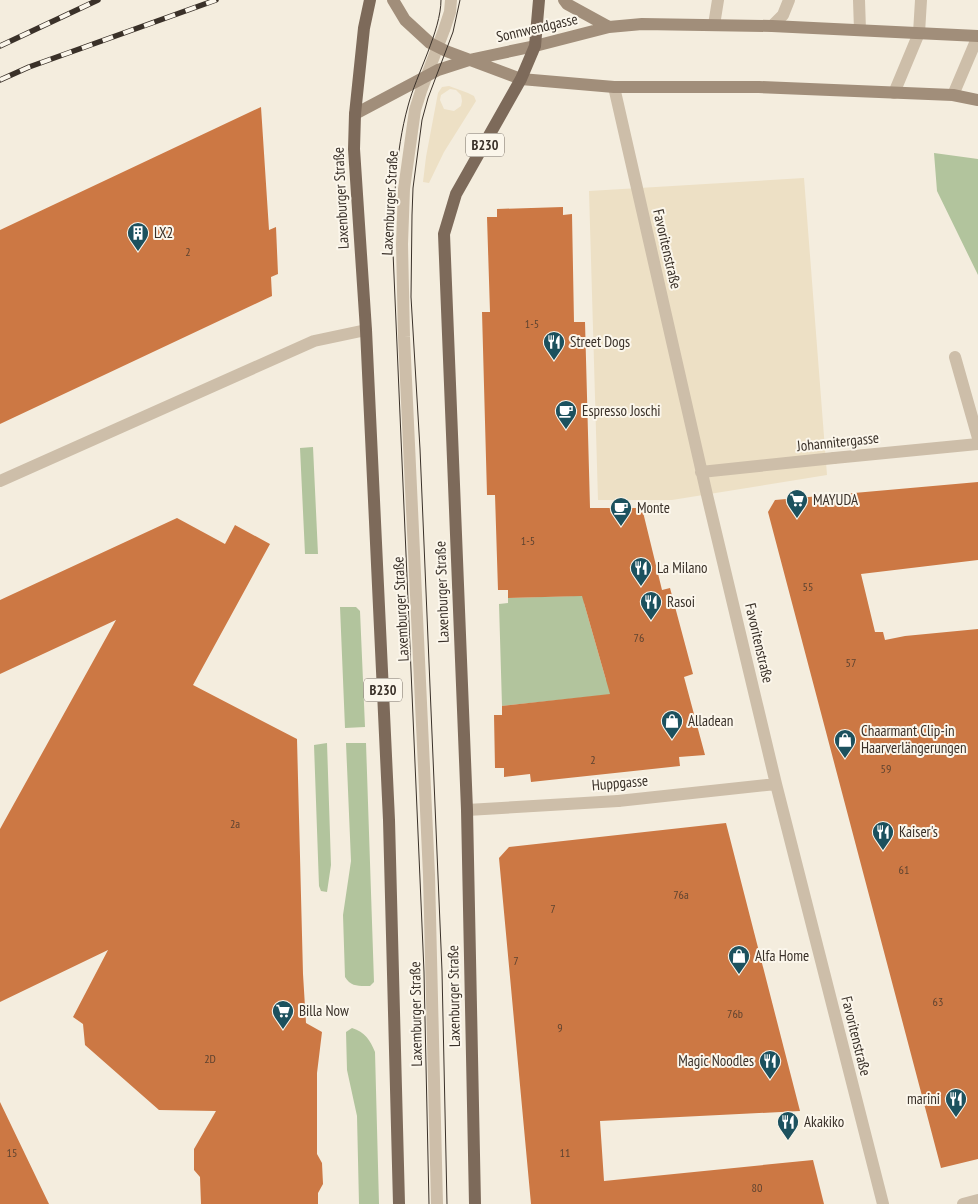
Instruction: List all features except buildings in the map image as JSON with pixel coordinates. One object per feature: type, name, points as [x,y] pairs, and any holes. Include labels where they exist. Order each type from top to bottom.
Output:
[{"type":"main road","name":"Laxenburger Straße","points":[[370,0],[364,28],[355,114],[354,177],[366,330],[389,820],[399,1204]]},
{"type":"main road","points":[[393,0],[405,20],[430,43],[521,79],[614,87],[759,87],[953,95],[978,100]]},
{"type":"main road","name":"Laxenburger Straße","points":[[475,1204],[467,810],[444,234],[456,194],[521,79],[535,46],[539,0]]},
{"type":"main road","points":[[564,0],[567,4],[609,27]]},
{"type":"main road","name":"Sonnwendgasse","points":[[355,114],[438,70],[469,60],[535,46],[609,27],[642,24],[772,26],[978,36]]},
{"type":"street","name":"Laxemburger Straße","points":[[437,1204],[429,875],[405,347],[402,214],[415,110],[450,12],[451,0]]},
{"type":"street","points":[[714,25],[718,0]]},
{"type":"street","points":[[772,26],[782,14],[789,0]]},
{"type":"street","points":[[859,0],[860,30]]},
{"type":"street","points":[[894,93],[919,33],[921,0]]},
{"type":"street","points":[[953,95],[978,36]]},
{"type":"street","name":"Favoritenstraße","points":[[614,87],[701,472],[776,784],[882,1204]]},
{"type":"street","points":[[0,481],[314,341],[366,330]]},
{"type":"street","points":[[955,357],[978,438]]},
{"type":"street","name":"Johannitergasse","points":[[701,472],[978,444]]},
{"type":"street","name":"Huppgasse","points":[[467,810],[618,800],[776,784]]},
{"type":"street","points":[[963,1204],[978,1200]]},
{"type":"green space","points":[[934,153],[978,159],[978,275],[937,191]]},
{"type":"green space","points":[[313,447],[318,554],[305,554],[300,448]]},
{"type":"green space","points":[[587,580],[584,603],[606,680],[613,680],[617,694],[502,706],[499,604],[508,603],[508,598],[574,596]]},
{"type":"green space","points":[[340,607],[356,607],[360,611],[365,727],[345,728]]},
{"type":"green space","points":[[327,743],[331,865],[327,892],[321,891],[319,886],[314,745]]},
{"type":"green space","points":[[346,743],[366,743],[374,982],[370,986],[353,984],[345,977],[343,915],[351,861]]},
{"type":"green space","points":[[352,1028],[366,1037],[375,1052],[379,1204],[359,1204],[357,1116],[347,1070],[346,1032]]},
{"type":"shaded area","points":[[449,86],[468,93],[474,96],[476,101],[444,152],[429,183],[423,182],[438,93],[442,87]],"holes":[[[450,89],[456,90],[461,95],[461,106],[454,111],[444,109],[440,100],[441,95]]]},
{"type":"shaded area","points":[[804,178],[827,475],[672,500],[598,500],[589,191]]},
{"type":"tram line","points":[[429,1204],[424,972],[393,252],[396,178],[400,142],[408,106],[433,39],[441,0]]},
{"type":"tram line","points":[[447,1204],[442,971],[420,449],[411,297],[413,188],[422,120],[428,98],[453,32],[460,0]]},
{"type":"railway","points":[[0,46],[98,0]]},
{"type":"railway","points":[[0,80],[29,67],[216,0]]},
{"type":"place","name":"LX2","points":[[138,252]]},
{"type":"place","name":"Street Dogs","points":[[554,361]]},
{"type":"place","name":"Espresso Joschi","points":[[566,430]]},
{"type":"place","name":"MAYUDA","points":[[797,519]]},
{"type":"place","name":"Monte","points":[[621,527]]},
{"type":"place","name":"La Milano","points":[[641,587]]},
{"type":"place","name":"Rasoi","points":[[651,621]]},
{"type":"place","name":"Alladean","points":[[672,740]]},
{"type":"place","name":"Chaarmant Clip-in Haarverlängerungen","points":[[845,759]]},
{"type":"place","name":"Kaiser's","points":[[883,851]]},
{"type":"place","name":"Alfa Home","points":[[739,975]]},
{"type":"place","name":"Billa Now","points":[[283,1030]]},
{"type":"place","name":"Magic Noodles","points":[[770,1080]]},
{"type":"place","name":"marini","points":[[956,1118]]},
{"type":"place","name":"Akakiko","points":[[788,1141]]}]
